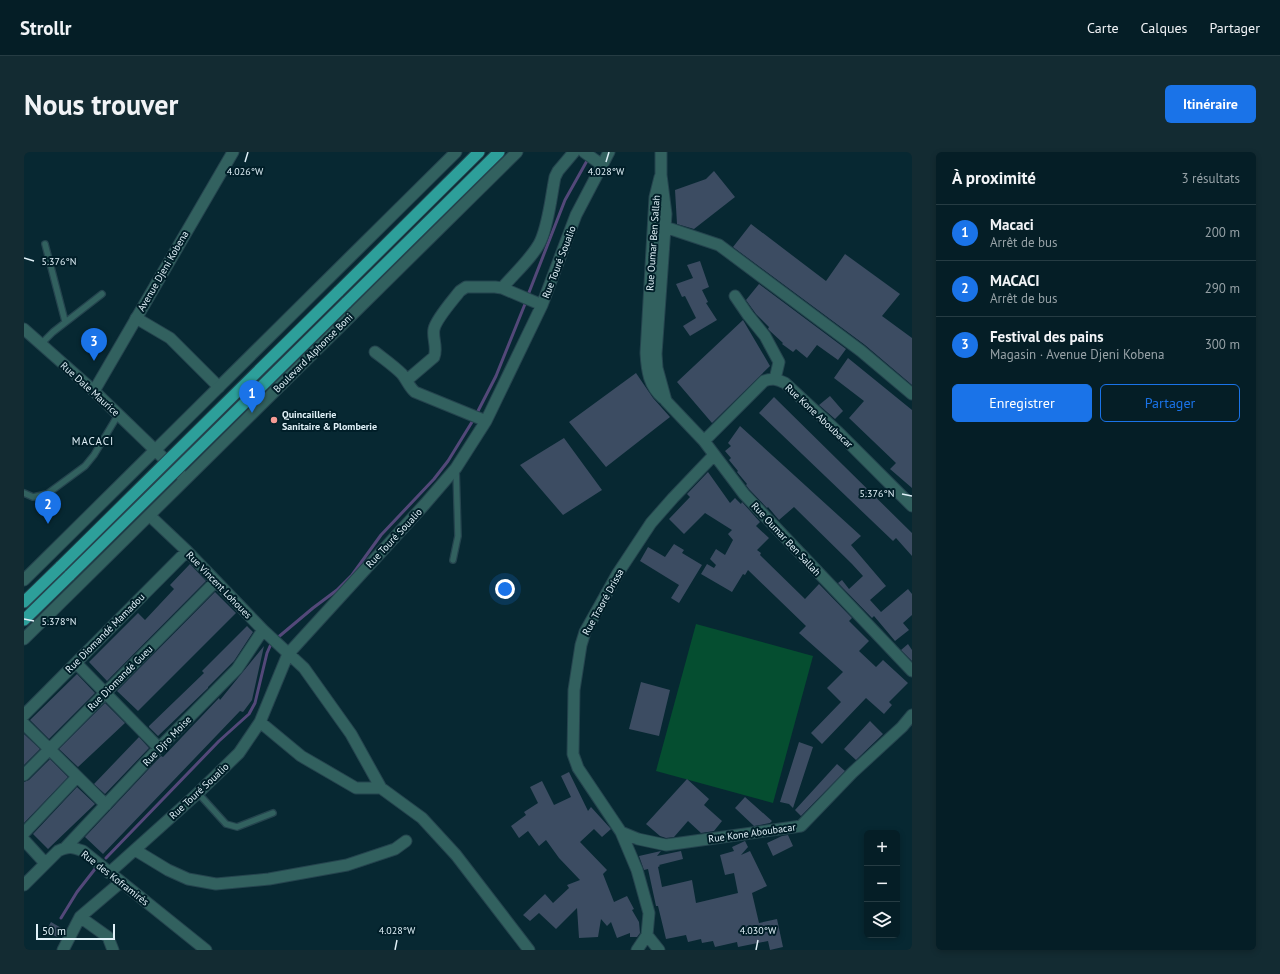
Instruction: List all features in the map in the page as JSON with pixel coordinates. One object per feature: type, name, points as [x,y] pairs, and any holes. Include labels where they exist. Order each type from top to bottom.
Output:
[{"type":"main road","points":[[24,602],[479,152]]},
{"type":"main road","name":"Boulevard Alphonse Boni","points":[[24,620],[499,152]]},
{"type":"street","name":"Avenue Djeni Kobena","points":[[94,391],[233,152]]},
{"type":"street","points":[[24,580],[456,152]]},
{"type":"street","name":"Boulevard Alphonse Boni","points":[[24,639],[517,152]]},
{"type":"street","points":[[502,288],[537,248],[545,228],[555,177],[558,171],[574,152]]},
{"type":"street","points":[[584,152],[602,165]]},
{"type":"street","name":"Rue Touré Soualio","points":[[109,873],[198,793],[238,753],[260,722],[288,654],[456,468],[486,421],[542,305],[576,215],[609,152]]},
{"type":"street","name":"Rue Oumar Ben Sallah","points":[[661,152],[661,175],[665,199],[665,227],[656,354],[657,368],[666,401]]},
{"type":"street","name":"Rue Oumar Ben Sallah","points":[[661,175],[655,197],[646,353],[646,367],[650,381],[659,394],[704,441],[744,494],[912,671]]},
{"type":"street","points":[[665,227],[719,245],[861,351],[912,394]]},
{"type":"street","points":[[407,380],[434,357],[436,349],[433,331],[436,324],[460,291],[466,287],[502,288],[542,305]]},
{"type":"street","points":[[735,296],[765,336],[779,362],[775,379]]},
{"type":"street","points":[[136,318],[170,338],[220,387]]},
{"type":"street","name":"Rue Dale Maurice","points":[[24,329],[94,391],[186,480]]},
{"type":"street","points":[[375,352],[401,373],[407,380],[411,389],[415,392],[486,421]]},
{"type":"street","name":"Rue Kone Aboubacar","points":[[704,441],[764,381],[775,379],[785,383],[839,432],[912,506]]},
{"type":"street","name":"Rue Traoré Drissa","points":[[647,935],[649,913],[637,870],[620,832],[578,768],[573,754],[574,690],[581,645],[585,632],[618,573],[651,523],[672,498],[714,455]]},
{"type":"street","name":"Rue Vincent Lohoues","points":[[150,516],[263,630],[304,668],[351,734],[381,788]]},
{"type":"street","name":"Rue Diomandé Mamadou","points":[[24,715],[186,551]]},
{"type":"street","name":"Rue Diomandé Gueu","points":[[24,775],[216,581]]},
{"type":"street","name":"Rue Djro Moise","points":[[65,848],[159,748],[237,669],[263,630]]},
{"type":"street","points":[[76,663],[159,748]]},
{"type":"street","name":"Rue Kone Aboubacar","points":[[620,832],[638,839],[666,845],[801,826],[852,773],[902,727],[912,715]]},
{"type":"street","points":[[260,722],[301,756],[356,788],[381,788],[422,818],[456,855],[529,950]]},
{"type":"street","points":[[24,724],[106,805]]},
{"type":"street","points":[[24,833],[77,777]]},
{"type":"street","points":[[24,840],[45,863]]},
{"type":"street","points":[[135,850],[168,870],[188,879],[216,884],[269,879],[347,865],[395,849],[406,841]]},
{"type":"street","name":"Rue des Koframirés","points":[[65,848],[73,847],[83,851],[206,950]]},
{"type":"street","points":[[24,885],[58,851],[65,848]]},
{"type":"street","points":[[63,950],[80,917],[121,882]]},
{"type":"street","points":[[80,917],[108,937],[113,950]]},
{"type":"street","points":[[637,950],[647,935],[659,950]]},
{"type":"lane","points":[[45,244],[65,321]]},
{"type":"lane","points":[[41,345],[65,321],[102,294]]},
{"type":"lane","points":[[24,493],[33,497],[47,494],[85,466],[94,455],[118,415]]},
{"type":"lane","points":[[453,560],[458,536],[456,468]]},
{"type":"lane","points":[[198,793],[226,824],[236,827],[273,814]]},
{"type":"green space","points":[[696,624],[813,656],[773,803],[656,771]]},
{"type":"building","points":[[714,171],[735,197],[694,229],[677,224],[675,190],[706,179]]},
{"type":"building","points":[[751,224],[826,281],[845,254],[900,294],[882,316],[912,338],[912,385],[865,345],[733,247]]},
{"type":"building","points":[[700,261],[709,287],[702,290],[708,302],[706,303],[717,320],[690,336],[683,326],[696,318],[685,296],[682,297],[676,284],[693,278],[687,265]]},
{"type":"building","points":[[759,284],[846,349],[838,360],[817,345],[807,358],[796,349],[793,352],[782,344],[783,343],[768,329],[769,327],[756,314],[746,300]]},
{"type":"building","points":[[743,320],[770,366],[712,423],[677,382]]},
{"type":"building","points":[[848,358],[912,410],[912,488],[890,469],[896,463],[849,418],[864,401],[834,378]]},
{"type":"building","points":[[636,373],[653,398],[670,417],[606,467],[569,422]]},
{"type":"building","points":[[830,396],[843,411],[835,419],[819,405]]},
{"type":"building","points":[[774,397],[912,533],[912,556],[896,538],[893,541],[759,413]]},
{"type":"building","points":[[740,426],[861,536],[851,545],[886,586],[870,600],[881,612],[908,589],[912,594],[912,615],[903,623],[909,630],[895,641],[874,616],[872,618],[838,583],[842,580],[849,589],[863,576],[852,564],[794,507],[779,520],[746,485],[747,484],[729,460],[731,458],[725,451],[731,446],[728,443]]},
{"type":"building","points":[[564,438],[602,490],[563,515],[520,465]]},
{"type":"building","points":[[708,472],[730,503],[735,498],[741,504],[742,502],[760,522],[756,526],[769,538],[757,550],[761,553],[760,555],[805,599],[819,584],[852,618],[849,621],[869,641],[859,651],[876,667],[883,660],[908,683],[889,702],[892,705],[884,714],[866,698],[822,744],[811,733],[841,702],[827,688],[843,672],[799,633],[806,626],[748,570],[745,575],[743,574],[732,592],[701,574],[707,564],[714,568],[716,565],[710,559],[716,549],[725,555],[733,540],[728,534],[732,530],[705,513],[684,534],[669,519],[690,497],[687,494]]},
{"type":"building","points":[[674,544],[684,550],[682,553],[702,565],[679,603],[671,598],[679,585],[640,561],[648,547],[665,557]]},
{"type":"building","points":[[190,564],[206,581],[107,681],[89,662],[138,613],[145,620],[174,589],[170,585]]},
{"type":"building","points":[[215,592],[236,613],[138,711],[117,691]]},
{"type":"building","points":[[247,626],[253,632],[234,661],[158,736],[149,726],[204,673],[202,671]]},
{"type":"building","points":[[908,644],[912,650],[912,661],[901,650]]},
{"type":"building","points":[[264,646],[252,700],[243,712],[240,711],[103,854],[85,837],[161,756],[163,757],[219,698],[220,700]]},
{"type":"building","points":[[77,674],[95,693],[49,739],[30,720]]},
{"type":"building","points":[[641,682],[670,690],[659,736],[629,729]]},
{"type":"building","points":[[105,703],[125,723],[78,767],[59,749]]},
{"type":"building","points":[[870,721],[883,734],[856,760],[844,749]]},
{"type":"building","points":[[24,734],[40,749],[24,765]]},
{"type":"building","points":[[139,737],[149,748],[105,794],[94,784]]},
{"type":"building","points":[[799,742],[813,747],[793,808],[789,804],[780,802]]},
{"type":"building","points":[[50,759],[68,777],[24,823],[24,782],[29,780]]},
{"type":"building","points":[[837,764],[845,771],[801,816],[795,810]]},
{"type":"building","points":[[569,772],[588,811],[591,807],[611,829],[602,837],[594,829],[580,842],[607,870],[603,874],[614,902],[627,896],[634,909],[632,910],[639,922],[640,933],[637,937],[630,937],[630,933],[617,938],[611,922],[607,926],[601,919],[598,937],[579,938],[577,908],[556,929],[539,913],[530,921],[523,915],[545,894],[553,903],[569,888],[567,885],[580,880],[559,858],[546,840],[539,846],[528,831],[519,838],[511,826],[526,815],[524,812],[538,803],[530,787],[542,781],[554,805],[571,797],[561,776]]},
{"type":"building","points":[[687,779],[709,799],[704,805],[722,821],[714,831],[701,833],[688,821],[674,837],[666,838],[660,836],[646,824]]},
{"type":"building","points":[[77,787],[95,804],[48,849],[33,834]]},
{"type":"building","points":[[745,797],[772,821],[770,823],[754,826],[735,808]]},
{"type":"building","points":[[788,835],[793,846],[773,856],[767,843],[782,836]]},
{"type":"building","points":[[745,841],[748,847],[741,855],[750,851],[767,886],[752,893],[759,923],[777,919],[783,947],[770,950],[768,941],[738,947],[737,942],[715,947],[713,941],[702,943],[701,939],[688,942],[686,935],[666,939],[658,906],[656,906],[648,869],[644,870],[639,856],[661,851],[657,856],[681,851],[683,859],[659,865],[660,866],[658,867],[662,887],[692,880],[696,903],[738,893],[734,873],[725,875],[720,855],[734,851],[732,847]]},
{"type":"building","points":[[51,922],[63,929],[57,937],[46,931]]},
{"type":"waterway","points":[[528,295],[565,200],[588,159]]},
{"type":"waterway","points":[[478,411],[496,376],[525,304]]},
{"type":"waterway","points":[[276,639],[337,590],[352,575],[381,535],[434,479],[448,461],[472,422]]},
{"type":"waterway","points":[[106,858],[219,741],[249,714],[255,703],[267,653],[271,644]]},
{"type":"waterway","points":[[61,918],[77,892],[95,869]]},
{"type":"place","name":"Festival des pains","points":[[94,361]]},
{"type":"place","name":"Macaci","points":[[252,413]]},
{"type":"place","name":"Quincaillerie Sanitaire & Plomberie","points":[[274,420]]},
{"type":"place","name":"MACACI","points":[[48,524]]},
{"type":"district","name":"MACACI","points":[[93,441]]}]
